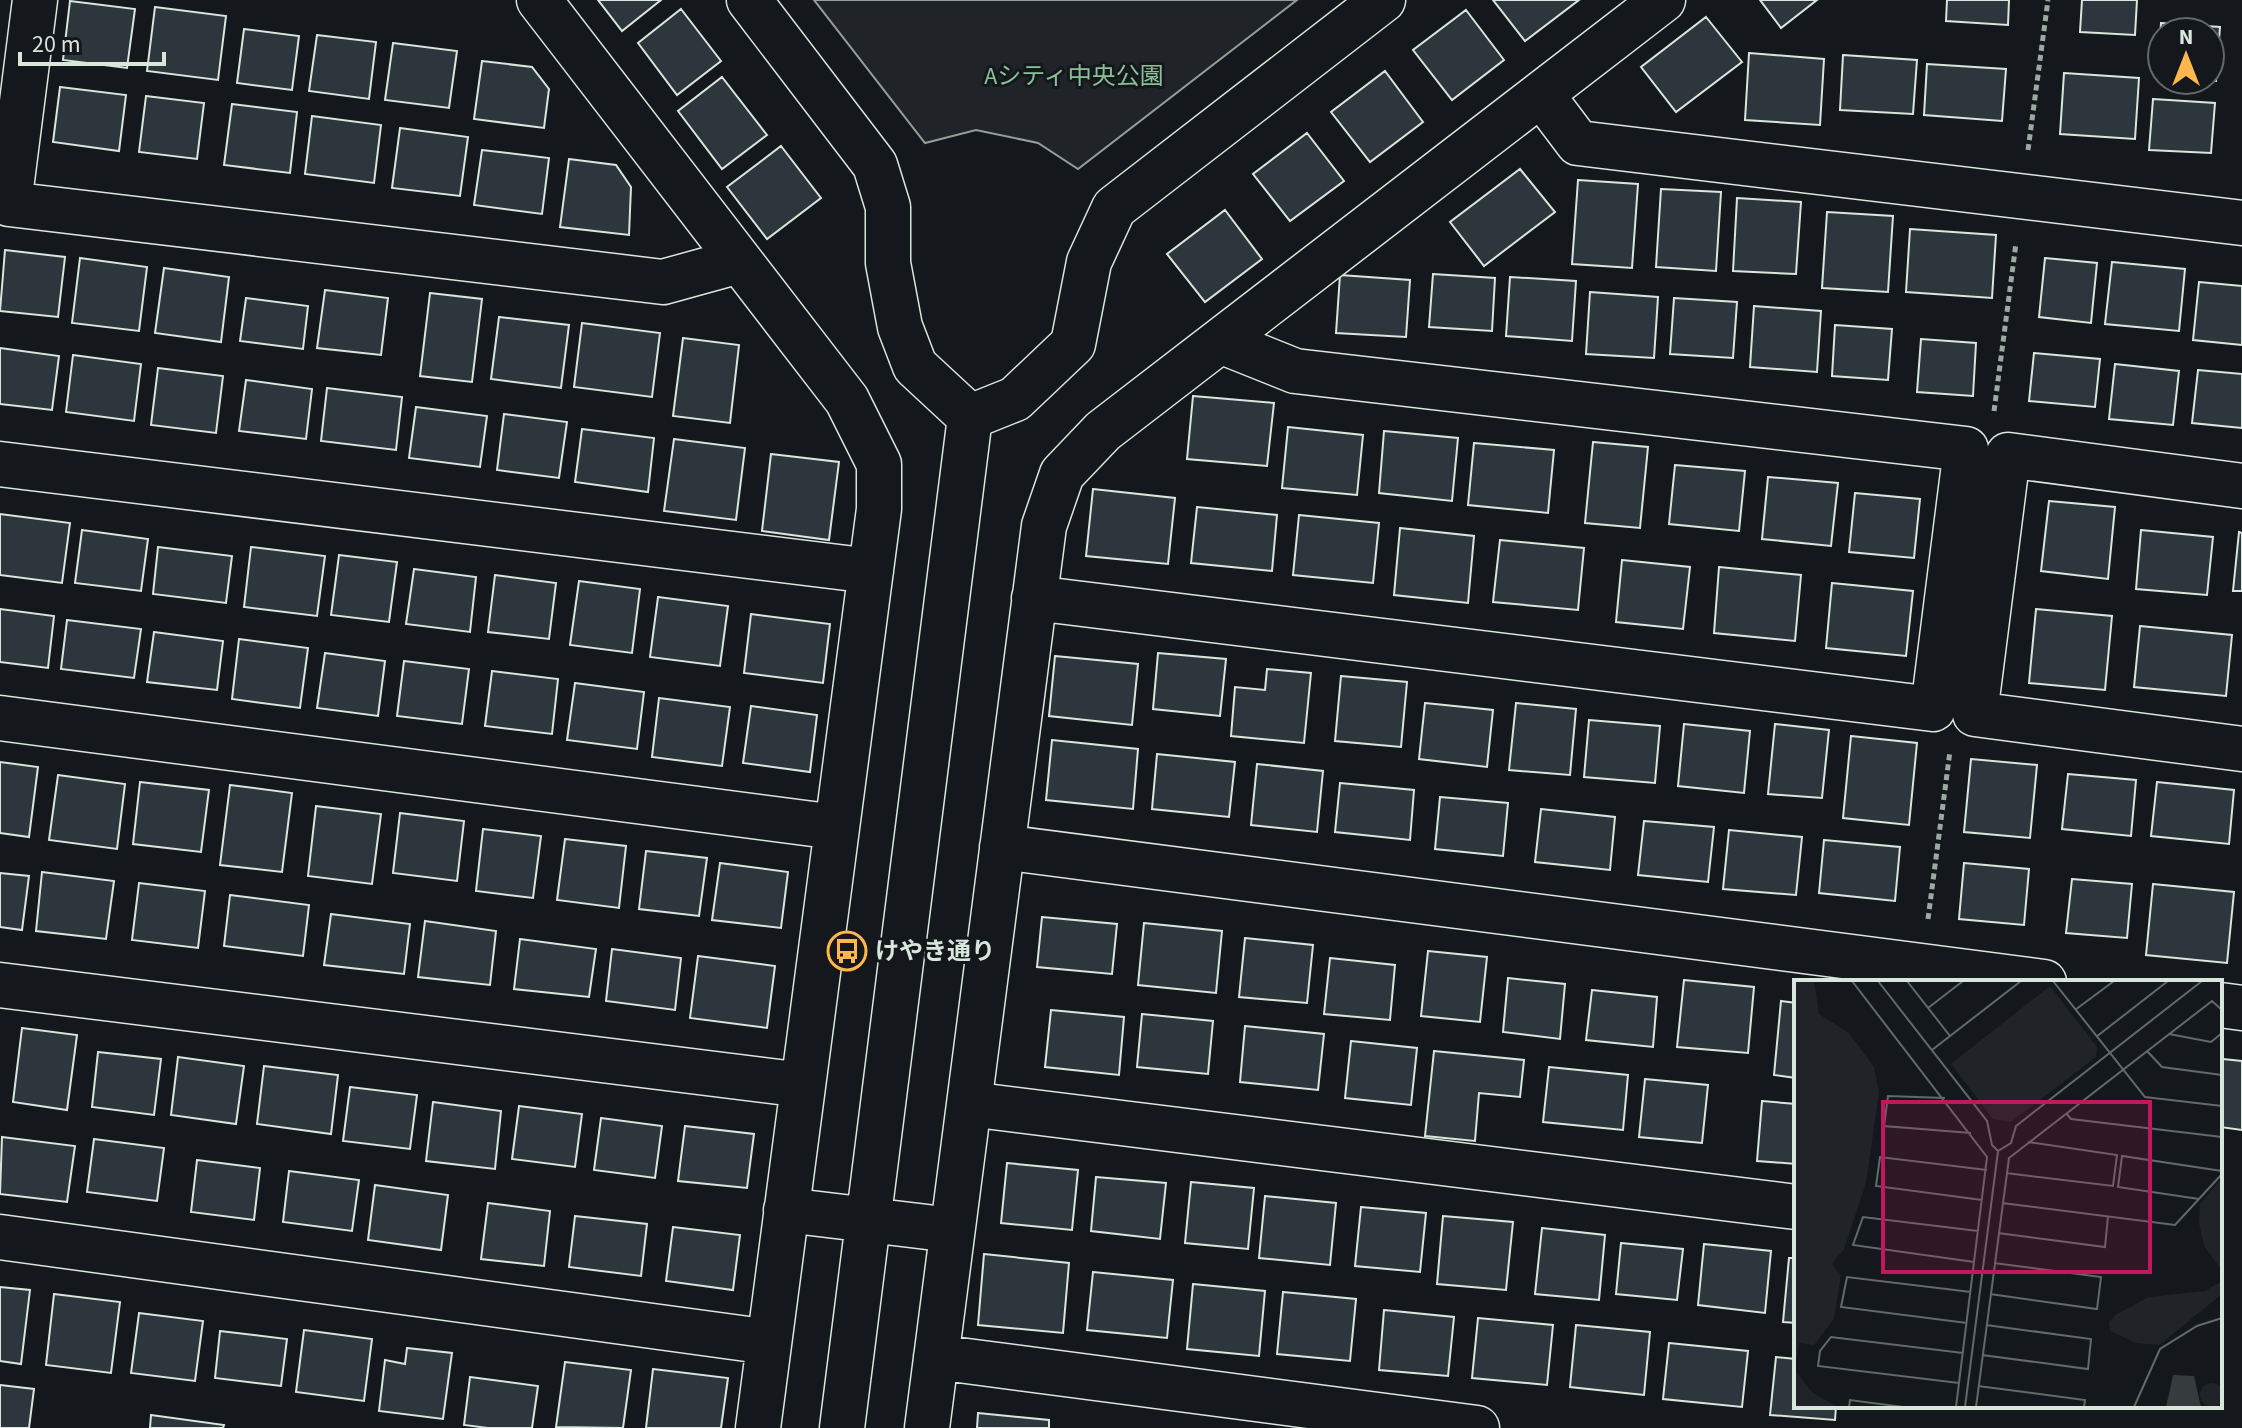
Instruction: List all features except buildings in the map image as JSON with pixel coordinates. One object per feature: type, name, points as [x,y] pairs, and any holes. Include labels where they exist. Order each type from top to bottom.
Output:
[{"type":"street","points":[[35,0],[9,204],[663,282],[739,261]]},
{"type":"street","points":[[539,0],[847,400],[879,464],[879,509],[758,1428]]},
{"type":"street","points":[[749,0],[875,165],[888,207],[888,263],[900,327],[915,366],[970,417]]},
{"type":"street","points":[[970,417],[1015,399],[1073,344],[1089,262],[1114,208],[1383,0]]},
{"type":"street","points":[[927,1428],[1044,526],[1062,474],[1103,431],[1663,0]]},
{"type":"street","points":[[1541,94],[1578,143],[2242,223]]},
{"type":"street","points":[[1034,598],[1933,709],[1966,449],[1295,371],[1220,341]]},
{"type":"street","points":[[842,1428],[970,417]]},
{"type":"street","points":[[2242,486],[2008,455],[1975,714],[2242,749]]},
{"type":"street","points":[[0,464],[871,571]]},
{"type":"street","points":[[0,718],[836,827]]},
{"type":"street","points":[[1002,847],[1889,972],[2013,980]]},
{"type":"street","points":[[0,985],[803,1085]]},
{"type":"street","points":[[2222,1005],[2242,1008]]},
{"type":"street","points":[[969,1104],[1794,1207]]},
{"type":"street","points":[[786,1210],[952,1230]]},
{"type":"street","points":[[0,1237],[769,1342]]},
{"type":"street","points":[[936,1357],[1477,1428]]},
{"type":"green space","name":"Aシティ中央公園","points":[[814,0],[1297,0],[1078,169],[1038,143],[976,130],[925,143]]},
{"type":"place","name":"けやき通り","points":[[847,951]]}]
